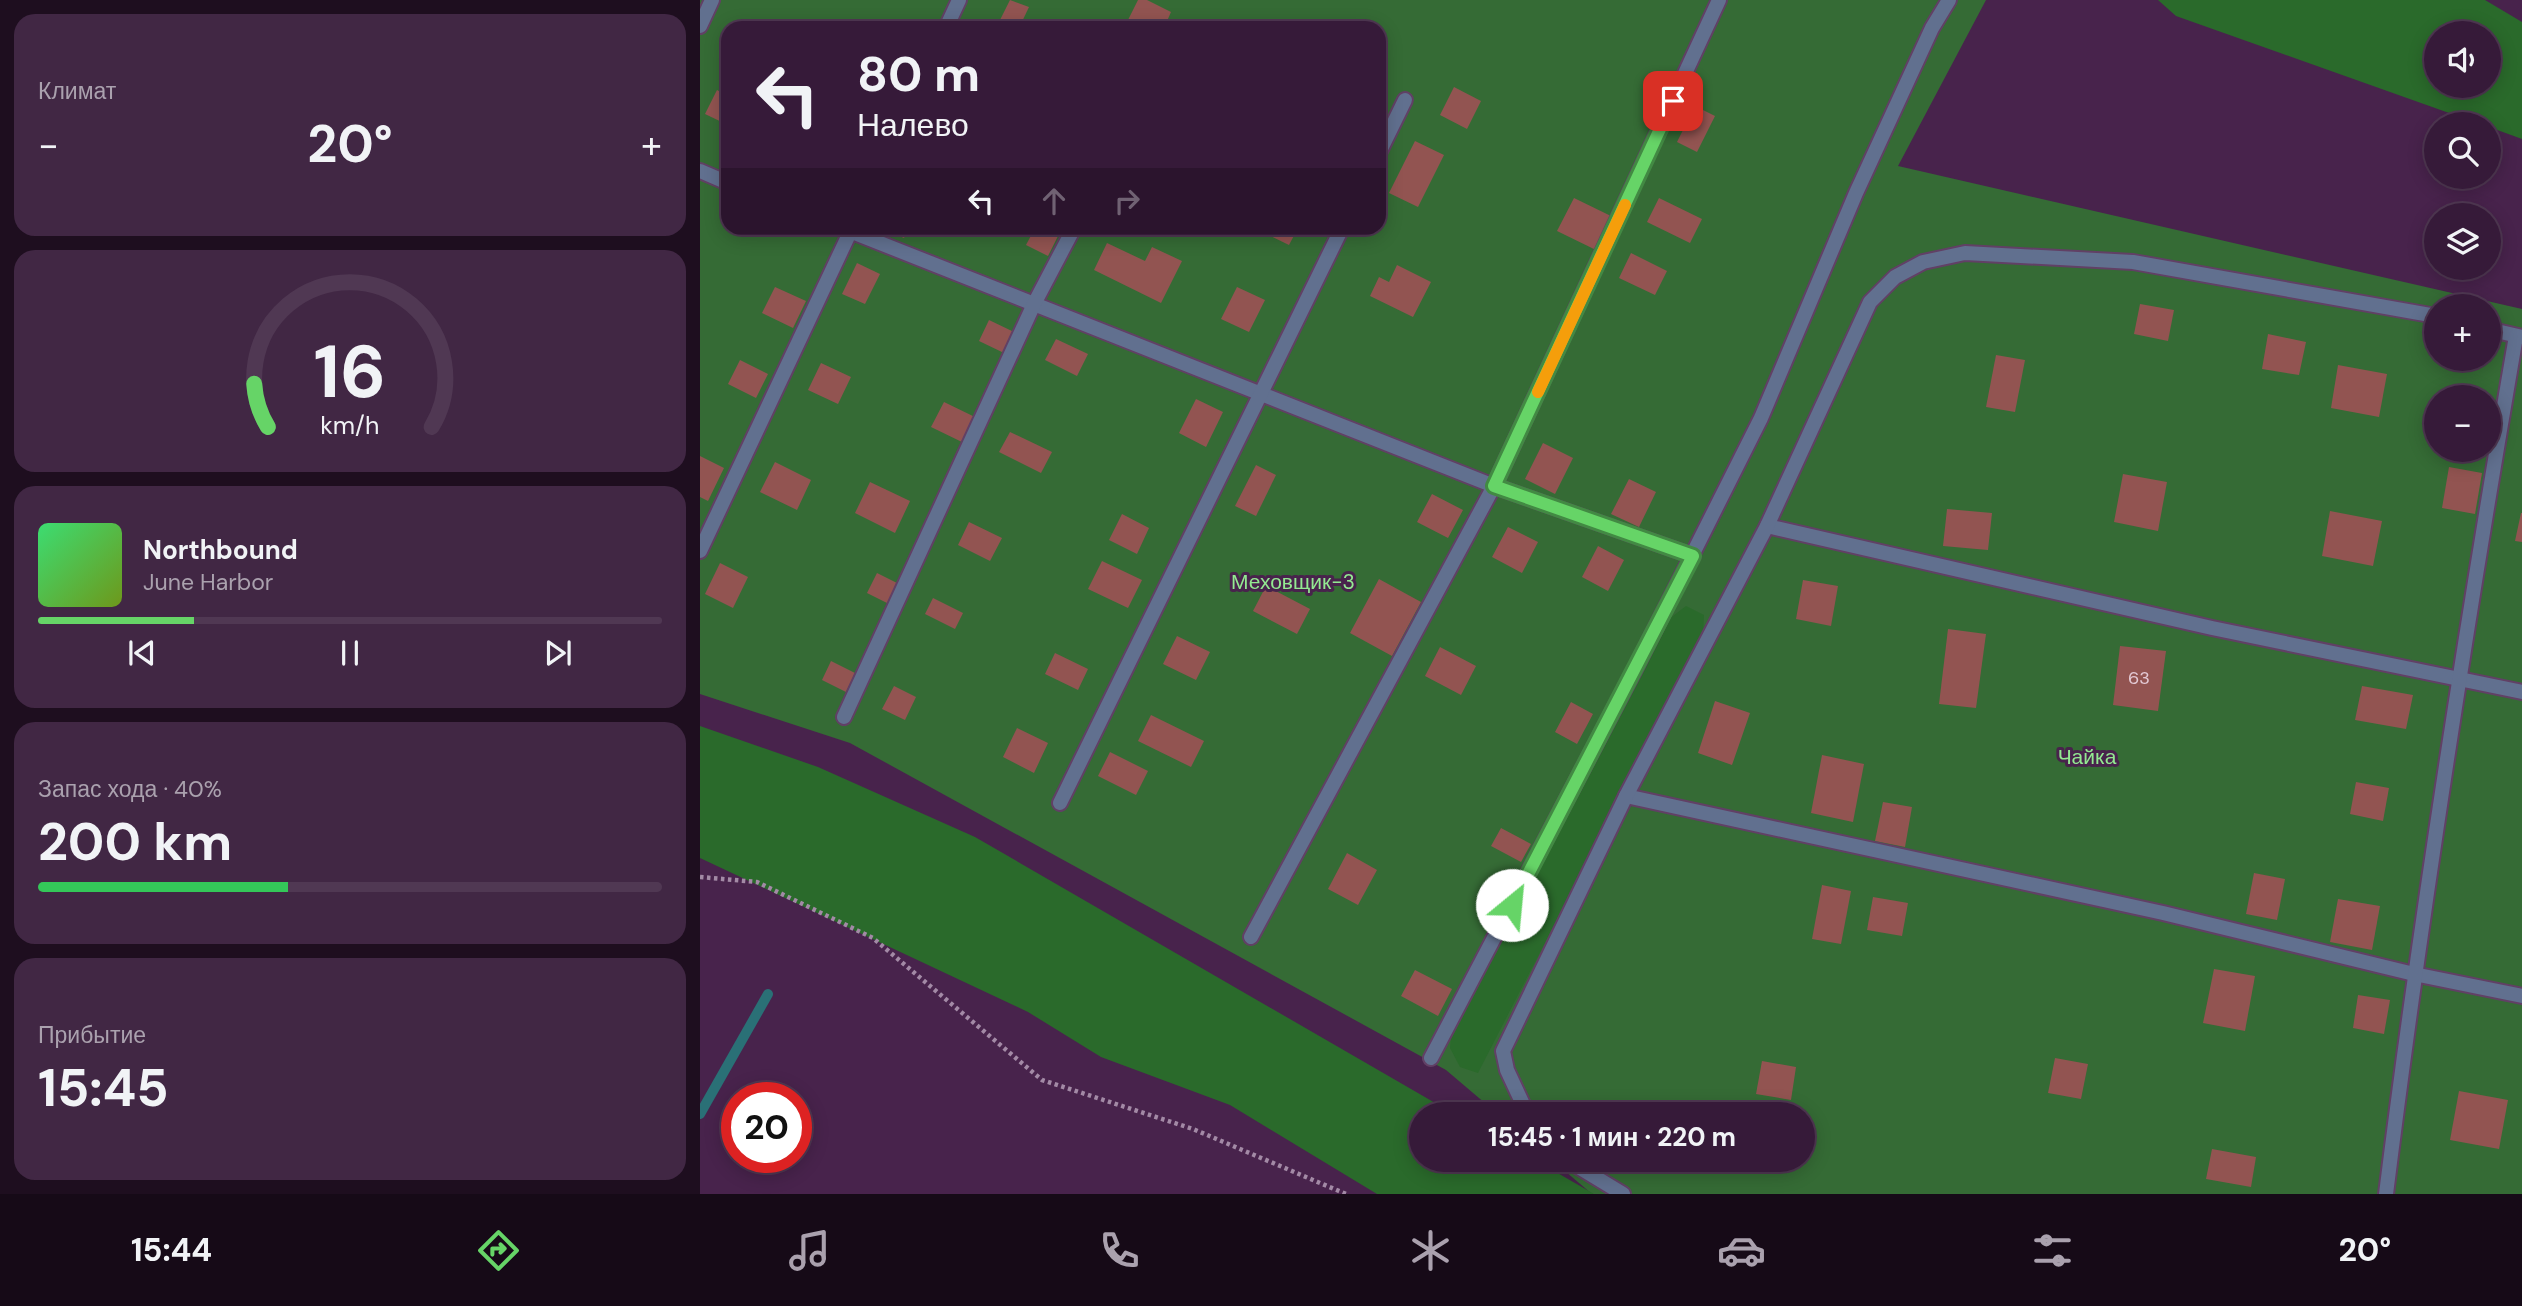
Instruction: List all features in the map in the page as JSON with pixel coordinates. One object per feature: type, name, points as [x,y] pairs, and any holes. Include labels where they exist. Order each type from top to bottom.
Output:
[{"type":"lane","points":[[700,26],[712,0]]},
{"type":"lane","points":[[949,21],[959,0]]},
{"type":"lane","points":[[1251,937],[1494,486],[1719,0]]},
{"type":"lane","points":[[1431,1058],[1693,556],[1761,418],[1856,193],[1932,29],[1949,0]]},
{"type":"lane","points":[[1386,139],[1405,100]]},
{"type":"lane","points":[[700,172],[721,180]]},
{"type":"lane","points":[[700,551],[845,235]]},
{"type":"lane","points":[[863,235],[1494,486],[1693,556]]},
{"type":"lane","points":[[844,717],[1034,304],[1070,235]]},
{"type":"lane","points":[[1060,803],[1339,235]]},
{"type":"lane","points":[[1522,1102],[1507,1070],[1503,1051],[1626,796],[1767,526],[1870,302],[1895,277],[1923,262],[1965,253],[2133,262],[2424,314]]},
{"type":"lane","points":[[2386,1194],[2414,974],[2457,678],[2519,337],[2501,332]]},
{"type":"lane","points":[[1767,526],[2212,628],[2522,692]]},
{"type":"lane","points":[[1626,796],[2163,913],[2414,974],[2522,996]]},
{"type":"lane","points":[[1587,1172],[1623,1194]]},
{"type":"path","points":[[700,877],[757,882],[873,938],[1042,1080],[1193,1129],[1346,1194]]},
{"type":"green space","points":[[700,0],[1986,0],[1898,166],[2457,294],[2424,294],[2424,371],[2501,371],[2501,304],[2522,309],[2522,1194],[1592,1194],[1566,1172],[1815,1172],[1815,1102],[1484,1102],[1446,1070],[850,743],[700,694]]},
{"type":"green space","points":[[2158,0],[2485,0],[2522,22],[2522,139],[2501,131],[2501,112],[2446,112],[2176,16]]},
{"type":"green space","points":[[1686,606],[1704,615],[1703,635],[1478,1073],[1460,1067],[1450,1048],[1452,1028],[1669,619]]},
{"type":"green space","points":[[700,726],[818,767],[975,837],[1434,1102],[1409,1102],[1409,1172],[1556,1172],[1594,1194],[1377,1194],[1230,1105],[1101,1057],[1028,1012],[700,858]]},
{"type":"building","points":[[1010,0],[1029,7],[1022,21],[1000,21]]},
{"type":"building","points":[[1138,0],[1147,0],[1171,12],[1167,21],[1128,21]]},
{"type":"building","points":[[1454,87],[1481,101],[1467,129],[1440,115]]},
{"type":"building","points":[[717,90],[721,92],[721,122],[705,114]]},
{"type":"building","points":[[1695,106],[1715,116],[1697,152],[1677,142]]},
{"type":"building","points":[[1415,141],[1444,155],[1418,207],[1389,193]]},
{"type":"building","points":[[1574,198],[1613,217],[1596,250],[1557,231]]},
{"type":"building","points":[[1659,198],[1702,219],[1690,243],[1647,222]]},
{"type":"building","points":[[1031,235],[1058,235],[1048,256],[1026,245]]},
{"type":"building","points":[[1268,235],[1294,235],[1289,245]]},
{"type":"building","points":[[1107,243],[1145,261],[1152,247],[1182,261],[1161,303],[1094,270]]},
{"type":"building","points":[[1631,253],[1667,271],[1655,295],[1619,278]]},
{"type":"building","points":[[857,263],[880,274],[865,304],[842,294]]},
{"type":"building","points":[[1397,265],[1431,282],[1413,317],[1370,296],[1379,277],[1389,282]]},
{"type":"building","points":[[775,287],[806,301],[793,328],[762,313]]},
{"type":"building","points":[[1237,287],[1265,300],[1249,332],[1221,319]]},
{"type":"building","points":[[2140,304],[2174,310],[2168,341],[2134,334]]},
{"type":"building","points":[[989,320],[1014,332],[1004,353],[979,341]]},
{"type":"building","points":[[2268,334],[2306,342],[2299,375],[2262,369]]},
{"type":"building","points":[[1056,339],[1088,354],[1077,376],[1045,360]]},
{"type":"building","points":[[1996,355],[2025,360],[2015,412],[1986,407]]},
{"type":"building","points":[[740,360],[768,374],[756,398],[728,384]]},
{"type":"building","points":[[821,363],[851,377],[838,404],[808,390]]},
{"type":"building","points":[[2338,365],[2387,374],[2379,417],[2331,408]]},
{"type":"building","points":[[1196,399],[1223,412],[1206,447],[1179,433]]},
{"type":"building","points":[[944,402],[977,418],[964,443],[931,427]]},
{"type":"building","points":[[1010,432],[1052,452],[1041,473],[999,452]]},
{"type":"building","points":[[1543,443],[1573,458],[1555,494],[1525,479]]},
{"type":"building","points":[[700,456],[724,468],[708,501],[700,497]]},
{"type":"building","points":[[775,462],[811,480],[797,510],[760,492]]},
{"type":"building","points":[[1256,465],[1276,475],[1256,516],[1235,506]]},
{"type":"building","points":[[2449,467],[2482,473],[2475,514],[2442,508]]},
{"type":"building","points":[[2123,474],[2167,482],[2158,531],[2114,522]]},
{"type":"building","points":[[1629,479],[1656,492],[1639,527],[1611,514]]},
{"type":"building","points":[[870,482],[910,501],[895,533],[855,513]]},
{"type":"building","points":[[1432,494],[1463,510],[1448,538],[1417,522]]},
{"type":"building","points":[[1947,509],[1992,513],[1988,550],[1943,546]]},
{"type":"building","points":[[2330,511],[2382,521],[2373,566],[2322,556]]},
{"type":"building","points":[[2522,513],[2522,542],[2515,541]]},
{"type":"building","points":[[1122,514],[1149,528],[1137,554],[1109,540]]},
{"type":"building","points":[[969,522],[1002,538],[990,561],[958,545]]},
{"type":"building","points":[[1508,527],[1538,542],[1522,573],[1492,557]]},
{"type":"building","points":[[1598,546],[1624,560],[1608,591],[1582,577]]},
{"type":"building","points":[[1102,561],[1142,580],[1128,608],[1088,589]]},
{"type":"building","points":[[720,563],[748,577],[733,608],[705,594]]},
{"type":"building","points":[[877,573],[899,584],[889,604],[867,593]]},
{"type":"building","points":[[1379,579],[1421,602],[1392,656],[1350,633]]},
{"type":"building","points":[[1803,580],[1838,586],[1831,626],[1796,619]]},
{"type":"building","points":[[1266,586],[1310,609],[1297,634],[1253,611]]},
{"type":"building","points":[[933,598],[963,613],[955,629],[925,614]]},
{"type":"building","points":[[1948,629],[1986,634],[1976,708],[1939,704]]},
{"type":"building","points":[[1177,636],[1210,652],[1196,680],[1163,664]]},
{"type":"building","points":[[2120,646],[2166,651],[2158,711],[2113,705]]},
{"type":"building","points":[[1440,647],[1476,666],[1461,695],[1425,676]]},
{"type":"building","points":[[1055,653],[1088,669],[1078,690],[1045,674]]},
{"type":"building","points":[[831,661],[855,673],[846,692],[822,680]]},
{"type":"building","points":[[894,686],[916,697],[905,720],[882,709]]},
{"type":"building","points":[[2362,686],[2413,695],[2406,729],[2355,720]]},
{"type":"building","points":[[1715,701],[1750,713],[1732,765],[1698,753]]},
{"type":"building","points":[[1571,702],[1593,714],[1577,744],[1555,732]]},
{"type":"building","points":[[1151,715],[1204,741],[1191,767],[1138,741]]},
{"type":"building","points":[[1017,728],[1048,743],[1034,773],[1003,757]]},
{"type":"building","points":[[1110,752],[1148,771],[1136,795],[1098,776]]},
{"type":"building","points":[[1822,755],[1864,764],[1853,822],[1811,813]]},
{"type":"building","points":[[2356,782],[2389,788],[2383,821],[2350,814]]},
{"type":"building","points":[[1883,802],[1912,807],[1905,847],[1875,841]]},
{"type":"building","points":[[1501,828],[1531,844],[1521,862],[1491,846]]},
{"type":"building","points":[[1347,853],[1377,870],[1358,905],[1328,889]]},
{"type":"building","points":[[2254,873],[2285,879],[2277,920],[2246,914]]},
{"type":"building","points":[[1822,885],[1851,891],[1841,944],[1812,939]]},
{"type":"building","points":[[1873,897],[1908,903],[1902,936],[1867,930]]},
{"type":"building","points":[[2338,899],[2380,906],[2372,950],[2330,942]]},
{"type":"building","points":[[2214,969],[2255,976],[2245,1031],[2203,1023]]},
{"type":"building","points":[[1415,970],[1452,989],[1438,1016],[1401,996]]},
{"type":"building","points":[[2358,995],[2390,1000],[2384,1034],[2353,1028]]},
{"type":"building","points":[[2055,1058],[2088,1064],[2081,1099],[2048,1093]]},
{"type":"building","points":[[1762,1061],[1796,1067],[1791,1100],[1756,1094]]},
{"type":"building","points":[[2459,1091],[2508,1100],[2499,1149],[2450,1140]]},
{"type":"building","points":[[2212,1149],[2256,1157],[2251,1187],[2206,1179]]},
{"type":"waterway","points":[[700,1114],[768,994]]},
{"type":"slow traffic","points":[[1538,392],[1625,205]]},
{"type":"route","points":[[1512,905],[1693,556],[1494,486],[1673,101]]},
{"type":"park label","name":"Меховщик-3","points":[[1293,582]]},
{"type":"park label","name":"Чайка","points":[[2087,757]]}]
